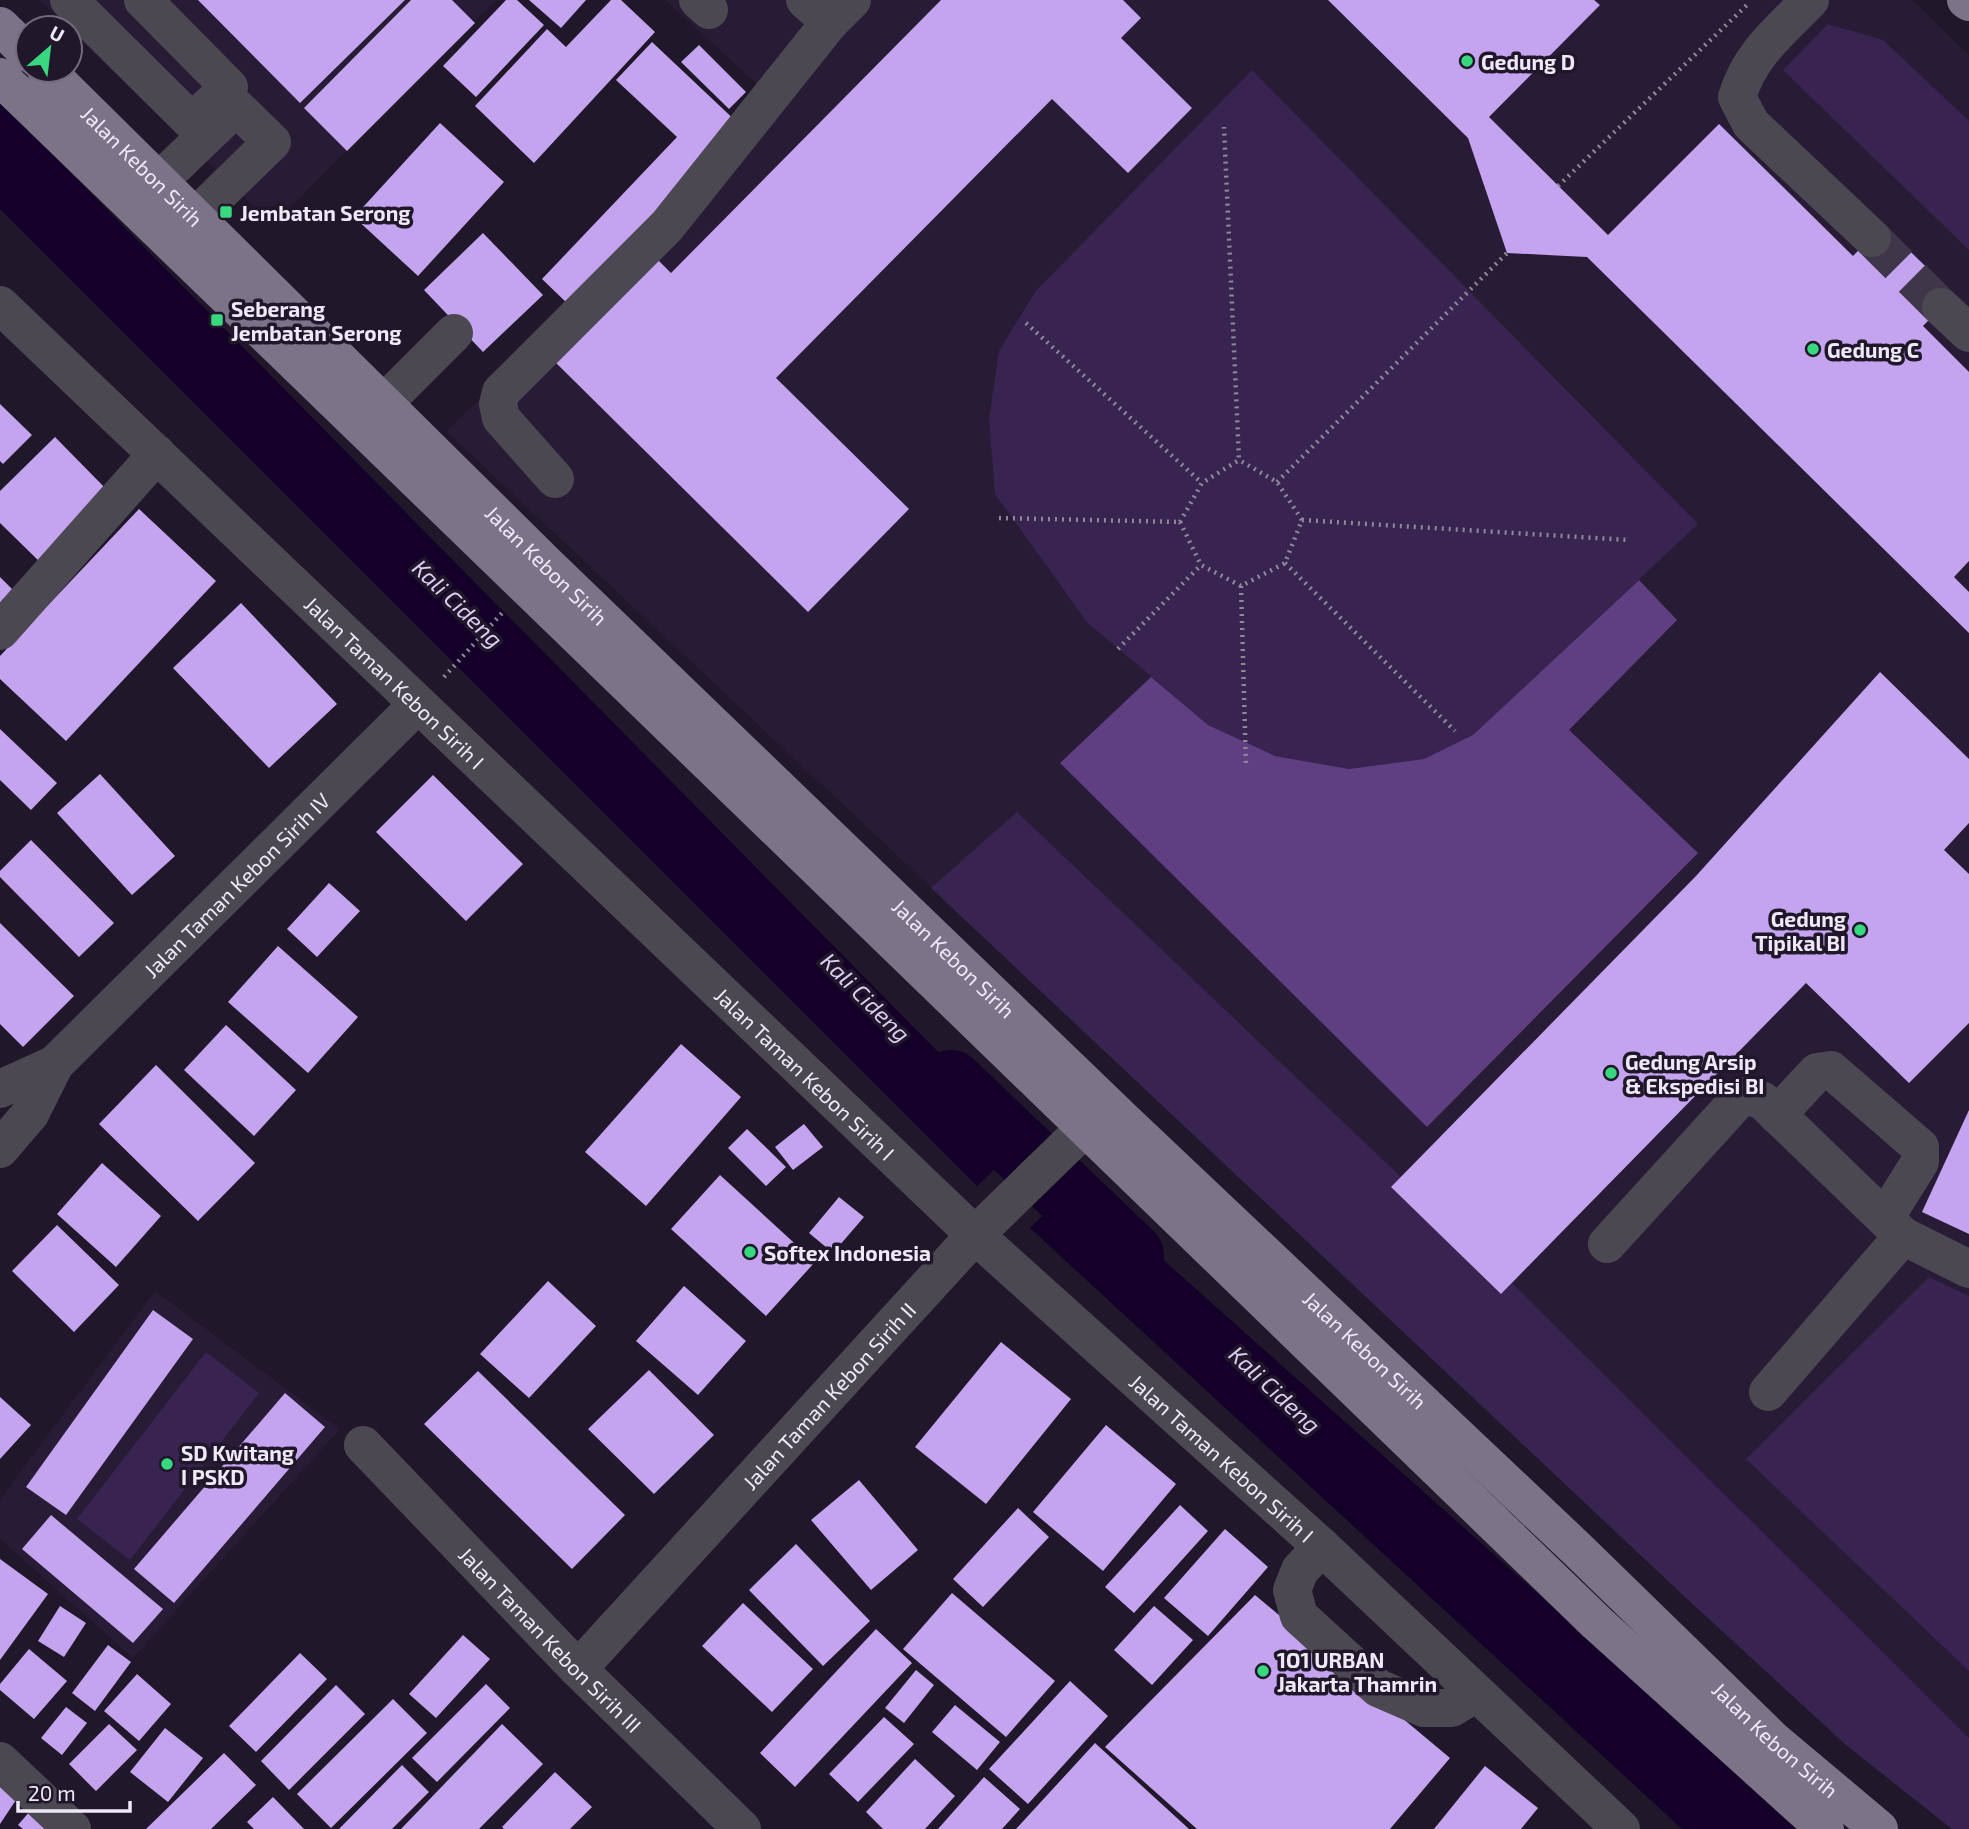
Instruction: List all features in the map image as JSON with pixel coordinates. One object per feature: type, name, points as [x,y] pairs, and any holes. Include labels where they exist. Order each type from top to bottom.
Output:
[{"type":"main road","points":[[0,26],[14,40]]},
{"type":"main road","name":"Jalan Kebon Sirih","points":[[0,76],[1075,1138],[1597,1623],[1825,1829]]},
{"type":"main road","name":"Jalan Kebon Sirih","points":[[60,84],[547,565],[1124,1121],[1577,1549],[1773,1740],[1879,1829]]},
{"type":"street","points":[[69,0],[192,122],[229,87],[143,0]]},
{"type":"street","points":[[1810,0],[1757,55],[1743,76],[1737,97],[1751,124],[1872,238]]},
{"type":"street","points":[[555,479],[500,418],[498,404],[501,392],[667,226],[829,7]]},
{"type":"street","points":[[159,181],[236,107],[272,142],[196,216]]},
{"type":"street","name":"Jalan Taman Kebon Sirih I","points":[[0,304],[975,1235],[1322,1547],[1621,1829]]},
{"type":"street","points":[[1941,307],[1969,333]]},
{"type":"street","points":[[385,402],[454,333]]},
{"type":"street","points":[[0,631],[156,454]]},
{"type":"street","name":"Jalan Taman Kebon Sirih IV","points":[[0,1149],[30,1114],[55,1064],[418,704]]},
{"type":"street","name":"Jalan Taman Kebon Sirih IV","points":[[0,1089],[55,1064]]},
{"type":"street","points":[[1768,1392],[1894,1227],[1920,1161],[1920,1147],[1831,1070],[1817,1072],[1777,1115]]},
{"type":"street","points":[[0,1089],[30,1114]]},
{"type":"street","points":[[1607,1244],[1739,1099],[1748,1095],[1763,1101],[1894,1227],[1969,1269]]},
{"type":"street","name":"Jalan Taman Kebon Sirih II","points":[[578,1669],[975,1235],[1075,1138]]},
{"type":"street","name":"Jalan Taman Kebon Sirih III","points":[[363,1446],[578,1669],[742,1829]]},
{"type":"street","points":[[1322,1547],[1300,1570],[1292,1590],[1299,1616],[1378,1688],[1424,1708],[1452,1708],[1476,1693]]},
{"type":"street","points":[[0,1761],[72,1829]]},
{"type":"path","points":[[1558,186],[1752,0]]},
{"type":"path","points":[[1224,127],[1239,460]]},
{"type":"path","points":[[1277,482],[1507,253]]},
{"type":"path","points":[[1026,323],[1202,482]]},
{"type":"path","points":[[1239,460],[1277,482],[1302,520]]},
{"type":"path","points":[[1180,522],[1202,482],[1239,460]]},
{"type":"path","points":[[999,518],[1180,522]]},
{"type":"path","points":[[1302,520],[1628,540]]},
{"type":"path","points":[[1241,586],[1285,563],[1302,520]]},
{"type":"path","points":[[1180,522],[1201,565],[1241,586]]},
{"type":"path","points":[[1285,563],[1455,731]]},
{"type":"path","points":[[1118,649],[1201,565]]},
{"type":"path","points":[[1241,586],[1246,766]]},
{"type":"path","points":[[449,671],[509,605]]},
{"type":"shaded area","points":[[39,0],[496,0],[273,225],[84,43],[84,14],[54,14]]},
{"type":"shaded area","points":[[665,0],[1913,0],[1969,55],[1969,1829],[1952,1829],[1846,1745],[1685,1597],[446,431],[502,378],[775,101]]},
{"type":"shaded area","points":[[1828,24],[1883,40],[1969,121],[1969,250],[1783,70]]},
{"type":"shaded area","points":[[1252,70],[1698,524],[1473,735],[1424,759],[1349,769],[1275,756],[1208,725],[1087,622],[995,494],[989,419],[999,351],[1035,292]]},
{"type":"shaded area","points":[[1639,580],[1677,620],[1569,730],[1698,853],[1427,1127],[1060,763],[1151,677],[1208,725],[1275,756],[1349,769],[1424,759],[1473,735]]},
{"type":"shaded area","points":[[1017,812],[1401,1177],[1391,1187],[1501,1294],[1512,1283],[1969,1738],[1969,1829],[1952,1829],[1846,1745],[931,888]]},
{"type":"shaded area","points":[[1929,1277],[1969,1296],[1969,1671],[1746,1459]]},
{"type":"shaded area","name":"SD Kwitang I PSKD","points":[[155,1291],[340,1429],[133,1658],[0,1539],[0,1499]]},
{"type":"shaded area","points":[[206,1352],[259,1393],[130,1560],[77,1519]]},
{"type":"water","points":[[0,101],[1025,1140],[977,1186],[0,209]]},
{"type":"water","points":[[1077,1183],[1802,1829],[1682,1829],[1030,1228]]},
{"type":"building","points":[[198,0],[405,0],[300,103]]},
{"type":"building","points":[[411,0],[452,0],[475,23],[347,151],[304,108]]},
{"type":"building","points":[[506,0],[517,0],[544,25],[476,97],[443,66]]},
{"type":"building","points":[[529,0],[586,0],[561,28]]},
{"type":"building","points":[[611,0],[621,0],[655,32],[534,163],[475,106],[547,29],[566,47]]},
{"type":"building","points":[[941,0],[1123,0],[1141,18],[1121,38],[1192,108],[1128,173],[1052,99],[776,378],[909,509],[808,612],[549,356],[651,253],[671,273]]},
{"type":"building","name":"Gedung C","points":[[1328,0],[1594,0],[1600,5],[1489,117],[1608,235],[1719,124],[1853,256],[1883,225],[1954,294],[1923,326],[1969,372],[1969,561],[1954,577],[1969,592],[1969,633],[1587,257],[1507,253],[1468,138]]},
{"type":"building","points":[[652,42],[740,125],[570,306],[542,279],[677,137],[616,80]]},
{"type":"building","points":[[699,45],[746,92],[729,109],[681,62]]},
{"type":"building","points":[[440,123],[504,182],[418,276],[354,217]]},
{"type":"building","points":[[483,233],[543,295],[483,352],[424,290]]},
{"type":"building","points":[[0,404],[32,435],[3,464],[0,461]]},
{"type":"building","points":[[55,437],[112,495],[43,565],[0,523],[0,491]]},
{"type":"building","points":[[139,509],[216,581],[66,741],[0,679],[0,656]]},
{"type":"building","points":[[0,577],[18,595],[0,613]]},
{"type":"building","points":[[241,603],[337,704],[269,768],[173,668]]},
{"type":"building","points":[[1880,672],[1969,759],[1969,823],[1944,850],[1969,874],[1969,1023],[1909,1083],[1806,983],[1501,1294],[1391,1187],[1696,876]]},
{"type":"building","points":[[0,729],[57,783],[31,810],[0,780]]},
{"type":"building","points":[[100,774],[175,856],[132,895],[57,813]]},
{"type":"building","points":[[433,775],[523,864],[466,921],[376,832]]},
{"type":"building","points":[[31,840],[114,923],[79,957],[0,877],[0,871]]},
{"type":"building","points":[[329,883],[360,911],[317,957],[287,929]]},
{"type":"building","points":[[0,923],[74,996],[23,1047],[0,1024]]},
{"type":"building","points":[[278,946],[358,1017],[308,1073],[228,1002]]},
{"type":"building","points":[[226,1025],[296,1090],[254,1136],[184,1070]]},
{"type":"building","points":[[681,1044],[741,1097],[646,1206],[585,1152]]},
{"type":"building","points":[[156,1065],[255,1163],[198,1221],[99,1124]]},
{"type":"building","points":[[1969,1110],[1969,1234],[1922,1212]]},
{"type":"building","points":[[804,1124],[823,1147],[793,1170],[775,1147]]},
{"type":"building","points":[[747,1129],[786,1167],[766,1186],[728,1148]]},
{"type":"building","points":[[102,1163],[161,1216],[116,1267],[57,1214]]},
{"type":"building","points":[[720,1175],[815,1262],[766,1316],[671,1229]]},
{"type":"building","points":[[839,1197],[864,1217],[833,1253],[809,1233]]},
{"type":"building","points":[[57,1225],[119,1285],[74,1332],[12,1271]]},
{"type":"building","points":[[548,1281],[596,1326],[529,1398],[480,1354]]},
{"type":"building","points":[[684,1286],[746,1341],[698,1395],[636,1341]]},
{"type":"building","points":[[153,1310],[193,1339],[66,1515],[26,1487]]},
{"type":"building","points":[[1001,1342],[1071,1399],[986,1504],[915,1447]]},
{"type":"building","points":[[649,1370],[714,1435],[654,1494],[588,1429]]},
{"type":"building","points":[[478,1371],[625,1515],[572,1569],[424,1424]]},
{"type":"building","points":[[285,1393],[325,1427],[174,1603],[134,1569]]},
{"type":"building","points":[[0,1397],[31,1425],[0,1459]]},
{"type":"building","points":[[1106,1425],[1176,1484],[1103,1571],[1033,1512]]},
{"type":"building","points":[[859,1480],[918,1550],[871,1590],[811,1520]]},
{"type":"building","points":[[1180,1505],[1208,1531],[1134,1613],[1105,1587]]},
{"type":"building","points":[[1018,1508],[1049,1537],[983,1607],[953,1579]]},
{"type":"building","points":[[51,1515],[163,1609],[133,1643],[22,1549]]},
{"type":"building","points":[[1225,1529],[1268,1567],[1208,1636],[1164,1598]]},
{"type":"building","points":[[796,1544],[870,1621],[823,1666],[749,1590]]},
{"type":"building","points":[[0,1559],[48,1594],[0,1660]]},
{"type":"building","points":[[952,1593],[1055,1681],[1006,1737],[903,1649]]},
{"type":"building","name":"1O1 URBAN Jakarta Thamrin","points":[[1255,1595],[1450,1758],[1390,1829],[1197,1829],[1105,1747]]},
{"type":"building","points":[[743,1603],[813,1669],[772,1712],[702,1646]]},
{"type":"building","points":[[60,1606],[86,1623],[64,1657],[38,1641]]},
{"type":"building","points":[[1154,1606],[1193,1640],[1152,1685],[1114,1650]]},
{"type":"building","points":[[876,1629],[912,1663],[795,1787],[760,1753]]},
{"type":"building","points":[[463,1635],[490,1659],[436,1718],[409,1694]]},
{"type":"building","points":[[108,1645],[131,1662],[95,1711],[72,1693]]},
{"type":"building","points":[[29,1649],[67,1681],[34,1719],[0,1690],[0,1684]]},
{"type":"building","points":[[300,1653],[327,1679],[256,1752],[229,1726]]},
{"type":"building","points":[[916,1670],[934,1685],[904,1723],[885,1708]]},
{"type":"building","points":[[137,1674],[171,1704],[139,1741],[104,1711]]},
{"type":"building","points":[[1070,1681],[1108,1716],[1028,1804],[989,1769]]},
{"type":"building","points":[[486,1684],[510,1708],[437,1782],[412,1758]]},
{"type":"building","points":[[336,1685],[365,1714],[289,1790],[261,1761]]},
{"type":"building","points":[[393,1699],[427,1733],[331,1828],[297,1794]]},
{"type":"building","points":[[955,1705],[1000,1742],[977,1770],[932,1732]]},
{"type":"building","points":[[66,1707],[87,1723],[62,1755],[41,1738]]},
{"type":"building","points":[[884,1717],[914,1744],[858,1802],[829,1774]]},
{"type":"building","points":[[109,1724],[137,1750],[96,1791],[69,1764]]},
{"type":"building","points":[[502,1724],[543,1764],[479,1829],[401,1829]]},
{"type":"building","points":[[165,1728],[203,1758],[168,1802],[130,1772]]},
{"type":"building","points":[[1095,1743],[1189,1829],[1016,1829]]},
{"type":"building","points":[[224,1753],[256,1785],[211,1829],[146,1829]]},
{"type":"building","points":[[915,1759],[955,1796],[925,1829],[883,1829],[866,1812]]},
{"type":"building","points":[[402,1765],[429,1792],[392,1829],[339,1829]]},
{"type":"building","points":[[1485,1766],[1538,1808],[1521,1829],[1434,1829]]},
{"type":"building","points":[[555,1772],[592,1807],[570,1829],[504,1829],[502,1827]]},
{"type":"building","points":[[0,1776],[22,1791],[0,1824]]},
{"type":"building","points":[[984,1777],[1020,1809],[1002,1829],[938,1829]]},
{"type":"building","points":[[273,1797],[304,1829],[254,1829],[247,1822]]},
{"type":"building","points":[[37,1803],[66,1829],[23,1829],[18,1825]]},
{"type":"waterway","name":"Kali Cideng","points":[[951,1083],[1131,1255]]},
{"type":"tunnel","points":[[1872,238],[1941,307]]},
{"type":"place","name":"Gedung D","points":[[1467,61]]},
{"type":"place","name":"Jembatan Serong","points":[[226,212]]},
{"type":"place","name":"Seberang Jembatan Serong","points":[[217,320]]},
{"type":"place","name":"Gedung C","points":[[1813,349]]},
{"type":"place","name":"Gedung Tipikal BI","points":[[1860,930]]},
{"type":"place","name":"Gedung Arsip & Ekspedisi BI","points":[[1611,1073]]},
{"type":"place","name":"Softex Indonesia","points":[[750,1252]]},
{"type":"place","name":"SD Kwitang I PSKD","points":[[167,1464]]},
{"type":"place","name":"1O1 URBAN Jakarta Thamrin","points":[[1263,1671]]}]
